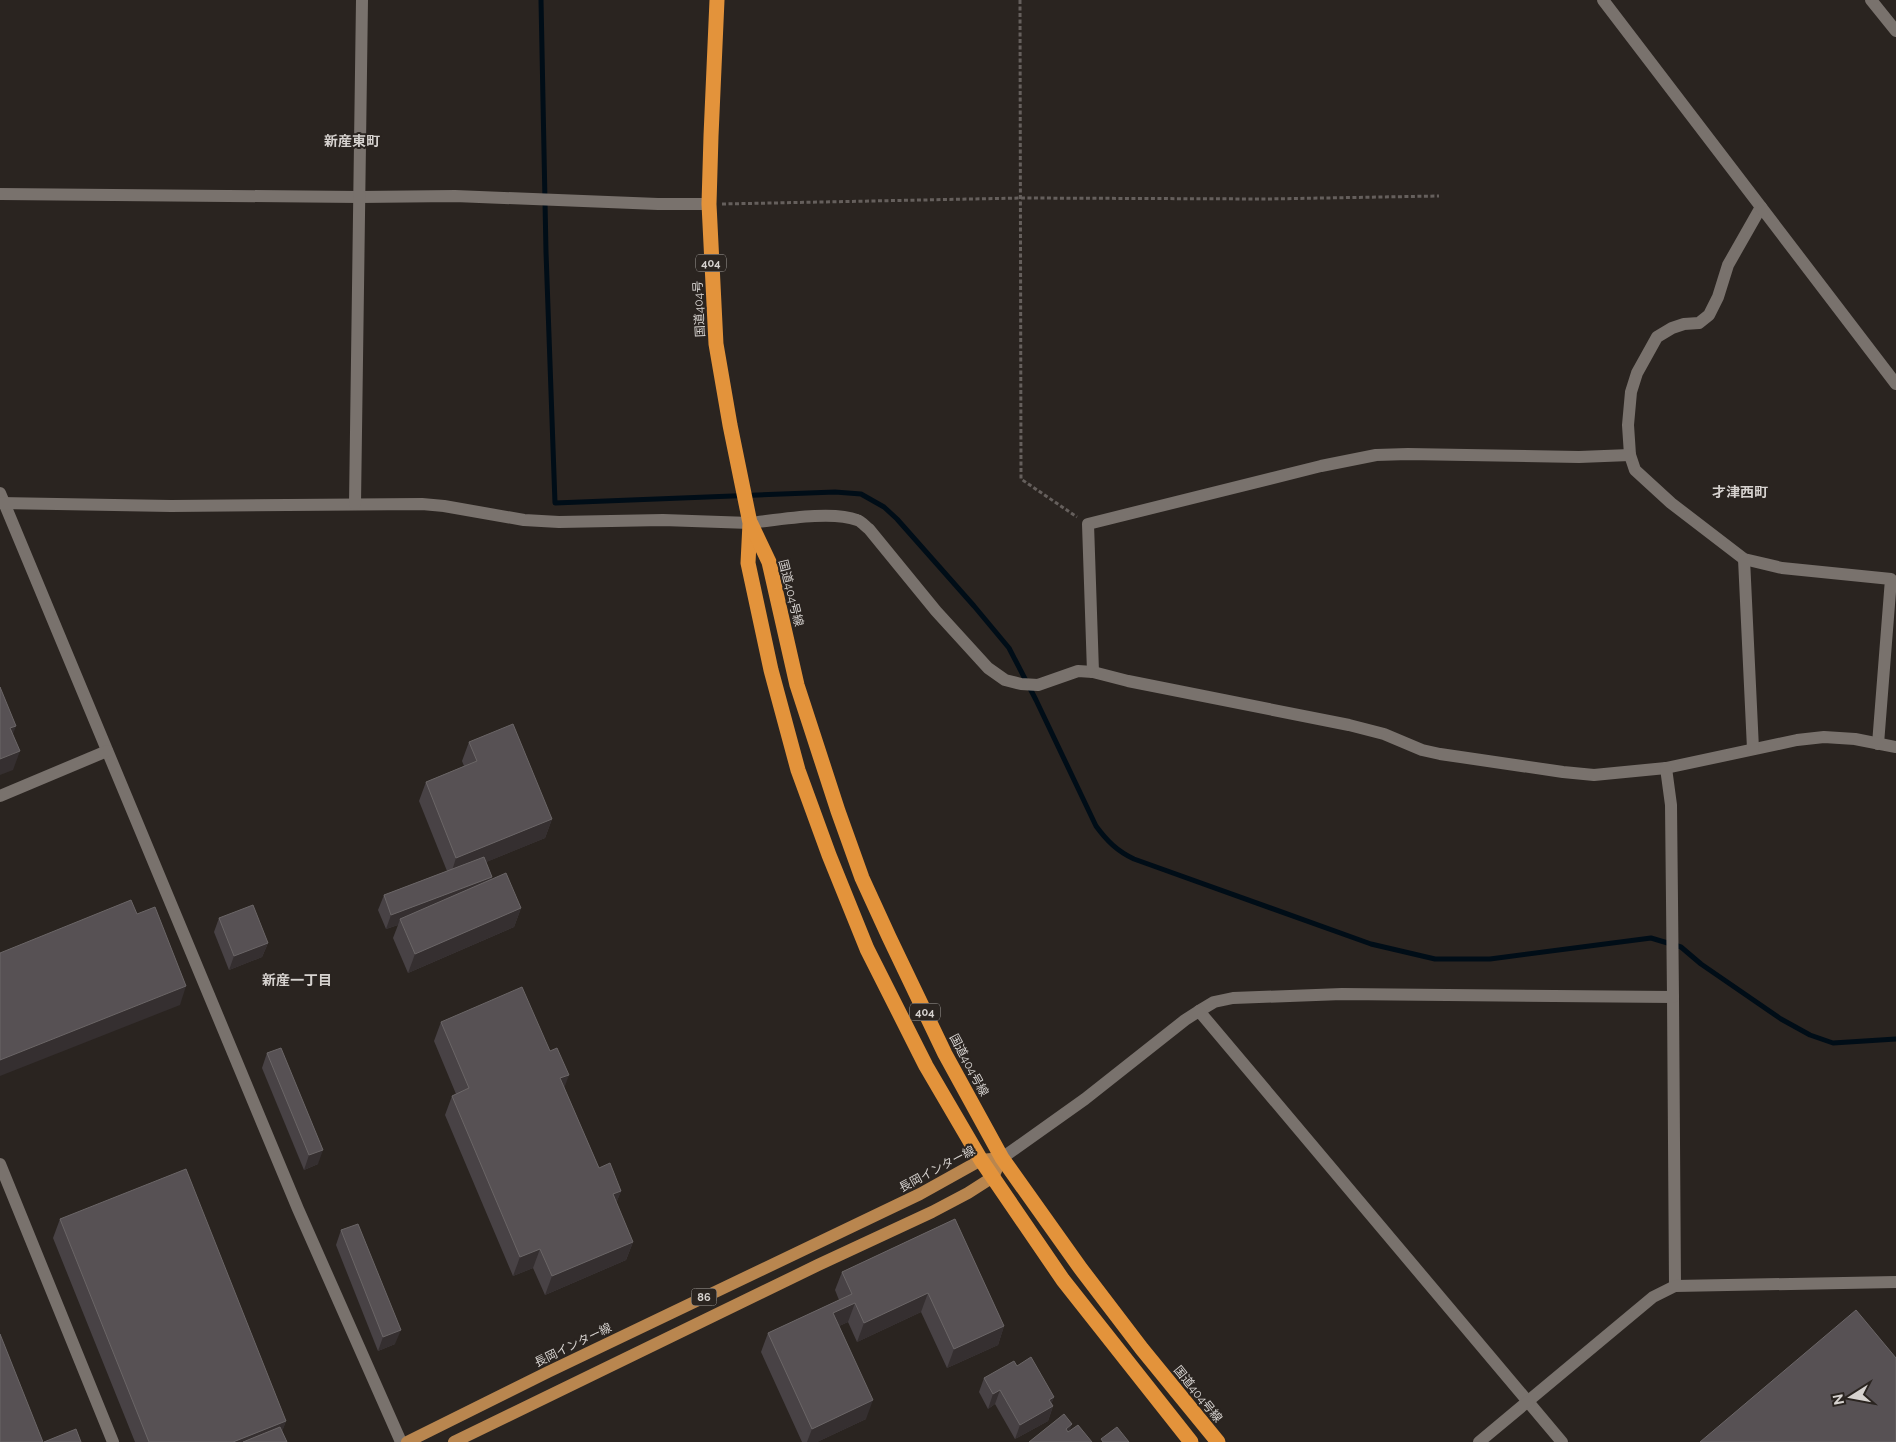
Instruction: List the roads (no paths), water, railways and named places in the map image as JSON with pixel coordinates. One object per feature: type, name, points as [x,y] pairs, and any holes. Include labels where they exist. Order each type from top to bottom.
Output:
[{"type":"highway","name":"国道404号","points":[[718,0],[710,136],[709,204],[716,344],[750,523]]},
{"type":"highway","name":"国道404号線","points":[[750,523],[769,562],[797,685],[862,878],[945,1054],[1002,1158],[1097,1290],[1142,1349],[1218,1442]]},
{"type":"highway","name":"404","points":[[750,523],[748,563],[771,670],[804,787],[867,949],[926,1066],[981,1160],[1064,1280],[1191,1442]]},
{"type":"main road","name":"長岡インター線","points":[[407,1442],[548,1372],[920,1194],[981,1160],[1002,1158]]},
{"type":"main road","points":[[993,1177],[1002,1158]]},
{"type":"main road","name":"86","points":[[454,1442],[818,1265],[932,1212],[993,1177]]},
{"type":"street","points":[[356,504],[362,0]]},
{"type":"street","points":[[1603,0],[1895,382]]},
{"type":"street","points":[[1871,0],[1896,31]]},
{"type":"street","points":[[0,194],[455,196],[658,204],[709,204]]},
{"type":"street","points":[[1761,207],[1728,265],[1718,297],[1709,315],[1699,323],[1684,324],[1672,328],[1657,337],[1637,373],[1632,392],[1628,425],[1630,455],[1635,470],[1650,485],[1744,559],[1782,568],[1891,579],[1878,744]]},
{"type":"street","points":[[1093,672],[1088,524],[1321,466],[1376,455],[1579,457],[1630,455]]},
{"type":"street","points":[[401,1442],[298,1209],[2,500],[171,506],[356,504],[444,506],[524,520],[559,522],[663,520],[750,523],[831,516],[858,520],[869,529],[936,610],[988,668],[1005,680],[1022,684],[1038,685],[1078,671],[1093,672],[1138,683],[1349,725],[1384,734],[1422,750],[1448,756],[1594,775],[1666,768],[1753,749],[1824,737],[1855,739],[1896,747]]},
{"type":"street","points":[[1744,559],[1753,749]]},
{"type":"street","points":[[0,796],[107,751]]},
{"type":"street","points":[[1666,768],[1670,806],[1675,1286]]},
{"type":"street","points":[[1002,1158],[1085,1098],[1185,1020],[1214,1002],[1233,998],[1342,994],[1673,997]]},
{"type":"street","points":[[1199,1011],[1562,1442]]},
{"type":"street","points":[[0,1164],[113,1442]]},
{"type":"street","points":[[1479,1442],[1647,1302],[1675,1286],[1896,1282]]},
{"type":"waterway","points":[[541,0],[546,252],[555,503],[835,492],[861,494],[884,507],[897,519],[1009,648],[1096,826],[1122,853],[1134,859],[1371,944],[1435,959],[1490,959],[1651,938],[1681,947],[1701,964],[1781,1019],[1810,1035],[1833,1043],[1896,1039]]},
{"type":"district","name":"新産東町","points":[[352,141]]},
{"type":"district","name":"才津西町","points":[[1740,492]]},
{"type":"district","name":"新産一丁目","points":[[297,980]]}]
